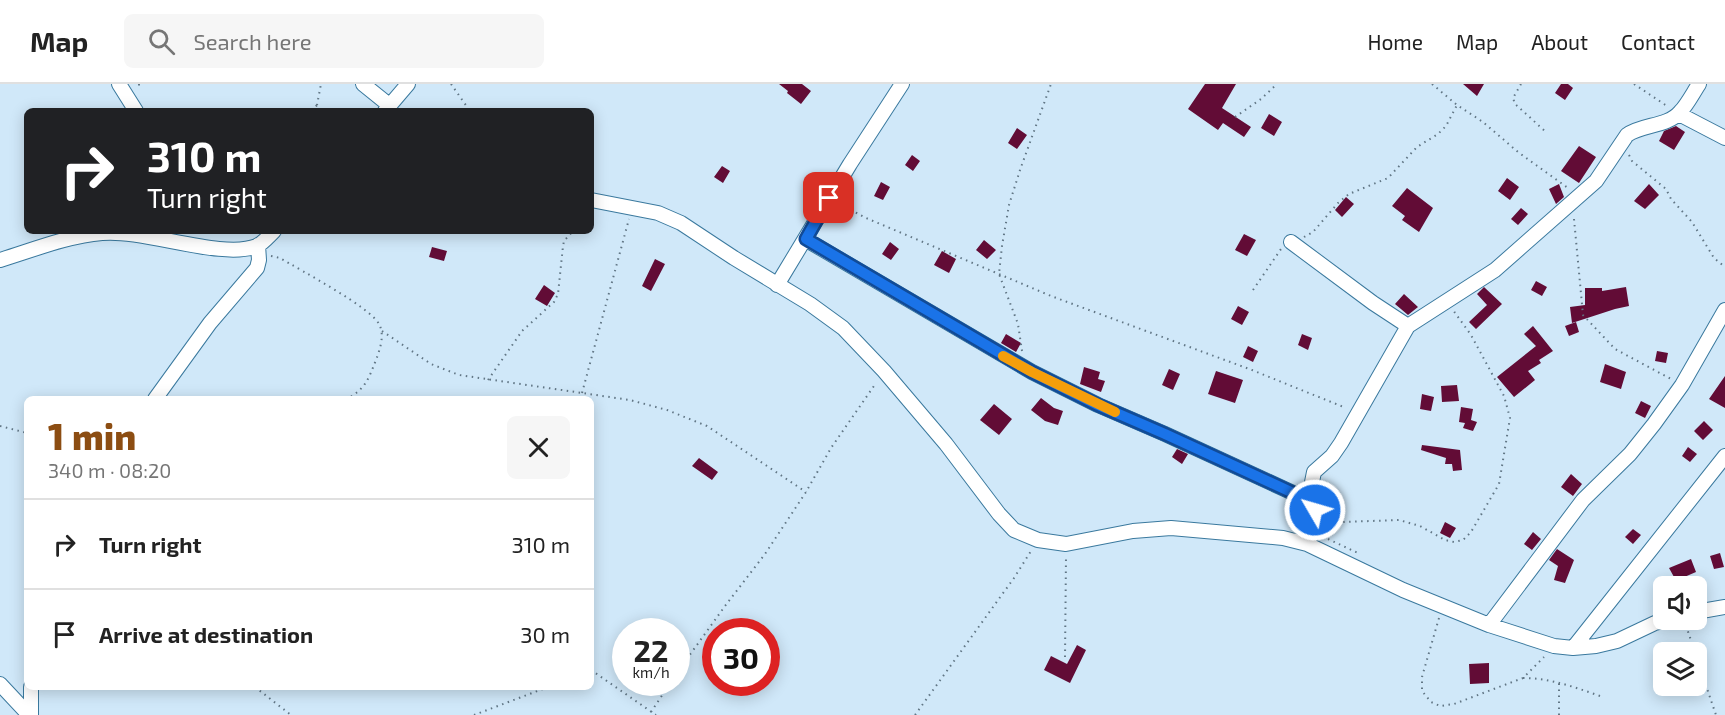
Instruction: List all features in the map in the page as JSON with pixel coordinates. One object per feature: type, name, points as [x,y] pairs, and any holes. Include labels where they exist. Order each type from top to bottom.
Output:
[{"type":"street","points":[[119,84],[134,108]]},
{"type":"street","points":[[363,84],[387,108],[408,84]]},
{"type":"street","points":[[777,285],[902,84]]},
{"type":"street","points":[[1309,541],[1315,526],[1312,482],[1314,472],[1332,456],[1408,326],[1495,270],[1596,181],[1623,141],[1634,130],[1660,123],[1679,114],[1699,84]]},
{"type":"street","points":[[1679,114],[1725,138]]},
{"type":"street","points":[[594,201],[658,213],[681,223],[810,304],[843,328],[884,371],[946,444],[999,514],[1014,530],[1038,540],[1066,544],[1133,531],[1171,528],[1309,541],[1363,563],[1403,590],[1443,604],[1489,625],[1554,646],[1573,648],[1596,646],[1617,640],[1653,624]]},
{"type":"street","points":[[0,260],[69,239],[96,234]]},
{"type":"street","points":[[139,234],[222,249],[259,249]]},
{"type":"street","points":[[157,396],[210,322],[257,268],[259,249],[272,234]]},
{"type":"street","points":[[806,239],[1032,372],[1098,405],[1291,492],[1315,508]]},
{"type":"street","points":[[1291,242],[1408,326]]},
{"type":"street","points":[[1489,625],[1583,500],[1630,454],[1682,385],[1725,310]]},
{"type":"street","points":[[1573,648],[1725,456]]},
{"type":"street","points":[[1707,610],[1725,607]]},
{"type":"street","points":[[0,684],[30,715]]},
{"type":"street","points":[[30,715],[31,690]]},
{"type":"path","points":[[318,108],[321,84]]},
{"type":"path","points":[[451,84],[468,108]]},
{"type":"path","points":[[1032,372],[1023,356],[1018,324],[999,274],[1009,205],[1051,84]]},
{"type":"path","points":[[1235,117],[1261,99],[1277,84]]},
{"type":"path","points":[[1432,84],[1568,188],[1575,200],[1574,221],[1583,315],[1615,349],[1682,385]]},
{"type":"path","points":[[1521,84],[1513,98],[1515,104],[1546,132]]},
{"type":"path","points":[[1634,84],[1679,114]]},
{"type":"path","points":[[1253,290],[1278,252],[1291,242],[1313,232],[1349,194],[1388,178],[1417,147],[1446,126],[1457,105]]},
{"type":"path","points":[[1623,141],[1632,161],[1666,189],[1671,199],[1692,222],[1714,258],[1725,267]]},
{"type":"path","points":[[829,198],[866,218],[1051,296],[1252,370],[1357,412]]},
{"type":"path","points":[[582,393],[632,207]]},
{"type":"path","points":[[488,380],[522,331],[554,302],[558,294],[564,241],[570,234]]},
{"type":"path","points":[[259,249],[280,258],[358,305],[374,318],[382,331],[431,364],[459,375],[630,400],[667,410],[707,426],[806,492]]},
{"type":"path","points":[[1315,508],[1343,522],[1399,520],[1420,526],[1445,540],[1454,542],[1463,540],[1471,532],[1498,484],[1510,418],[1504,396],[1471,335],[1446,301]]},
{"type":"path","points":[[352,396],[358,393],[367,381],[379,350],[382,331]]},
{"type":"path","points":[[690,655],[765,554],[806,492],[831,448],[884,371]]},
{"type":"path","points":[[0,426],[24,432]]},
{"type":"path","points":[[915,715],[1014,578],[1038,540]]},
{"type":"path","points":[[1309,541],[1331,540],[1358,553]]},
{"type":"path","points":[[1065,657],[1066,544]]},
{"type":"path","points":[[1443,604],[1422,677],[1422,691],[1431,702],[1440,706],[1454,704],[1523,678],[1541,678],[1559,682],[1600,696]]},
{"type":"path","points":[[1523,678],[1554,646]]},
{"type":"path","points":[[594,672],[656,715]]},
{"type":"path","points":[[1558,715],[1559,682]]},
{"type":"path","points":[[1707,688],[1716,715]]},
{"type":"path","points":[[259,690],[291,715]]},
{"type":"path","points":[[474,715],[540,690]]},
{"type":"path","points":[[651,712],[662,696]]},
{"type":"building","points":[[779,84],[802,84],[811,91],[801,104]]},
{"type":"building","points":[[1205,84],[1236,84],[1222,108],[1251,127],[1244,137],[1223,123],[1218,130],[1188,109]]},
{"type":"building","points":[[1463,84],[1484,84],[1477,96]]},
{"type":"building","points":[[1561,84],[1568,84],[1573,88],[1565,100],[1555,93]]},
{"type":"building","points":[[1269,114],[1282,122],[1274,136],[1261,128]]},
{"type":"building","points":[[1676,126],[1685,132],[1674,150],[1659,141],[1664,131]]},
{"type":"building","points":[[1017,128],[1027,135],[1017,149],[1008,143]]},
{"type":"building","points":[[1579,146],[1596,157],[1579,183],[1561,171]]},
{"type":"building","points":[[912,155],[920,161],[913,171],[905,165]]},
{"type":"building","points":[[722,166],[730,171],[723,183],[714,177]]},
{"type":"building","points":[[1507,178],[1519,187],[1510,200],[1498,191]]},
{"type":"building","points":[[881,182],[890,187],[883,200],[874,196]]},
{"type":"building","points":[[1559,184],[1564,197],[1556,204],[1549,189]]},
{"type":"building","points":[[1649,184],[1659,195],[1645,209],[1634,201]]},
{"type":"building","points":[[1407,188],[1433,208],[1419,232],[1402,220],[1405,216],[1392,206]]},
{"type":"building","points":[[1346,197],[1354,204],[1342,217],[1335,210]]},
{"type":"building","points":[[1521,208],[1528,214],[1518,225],[1511,219]]},
{"type":"building","points":[[1244,234],[1256,240],[1247,256],[1235,250]]},
{"type":"building","points":[[984,240],[996,250],[987,259],[976,250]]},
{"type":"building","points":[[890,242],[899,249],[891,260],[882,254]]},
{"type":"building","points":[[432,247],[447,251],[444,261],[429,257]]},
{"type":"building","points":[[942,251],[956,259],[949,273],[934,265]]},
{"type":"building","points":[[655,259],[665,264],[651,291],[642,286]]},
{"type":"building","points":[[1536,281],[1547,287],[1542,296],[1531,290]]},
{"type":"building","points":[[544,285],[555,293],[547,306],[535,299]]},
{"type":"building","points":[[1484,287],[1502,304],[1476,329],[1469,322],[1487,305],[1477,294]]},
{"type":"building","points":[[1626,287],[1629,306],[1572,323],[1570,307],[1585,305],[1585,288],[1602,288],[1602,291]]},
{"type":"building","points":[[1404,294],[1418,307],[1408,315],[1395,304]]},
{"type":"building","points":[[1238,306],[1249,312],[1242,325],[1231,319]]},
{"type":"building","points":[[1576,322],[1579,332],[1569,336],[1565,326]]},
{"type":"building","points":[[1533,326],[1553,351],[1539,360],[1541,363],[1528,371],[1535,380],[1514,397],[1497,377],[1536,346],[1524,334]]},
{"type":"building","points":[[1006,334],[1021,343],[1016,352],[1001,343]]},
{"type":"building","points":[[1302,334],[1312,338],[1308,350],[1298,345]]},
{"type":"building","points":[[1248,346],[1258,351],[1253,362],[1243,357]]},
{"type":"building","points":[[1657,351],[1668,353],[1666,363],[1655,361]]},
{"type":"building","points":[[1605,364],[1626,372],[1621,389],[1600,382]]},
{"type":"building","points":[[1084,367],[1100,372],[1098,379],[1105,381],[1101,392],[1080,384]]},
{"type":"building","points":[[1169,369],[1180,374],[1173,390],[1162,385]]},
{"type":"building","points":[[1216,371],[1243,380],[1235,403],[1208,394]]},
{"type":"building","points":[[1725,376],[1725,408],[1709,399]]},
{"type":"building","points":[[1457,385],[1459,401],[1442,402],[1441,386]]},
{"type":"building","points":[[1422,394],[1434,397],[1431,411],[1420,409]]},
{"type":"building","points":[[1041,398],[1054,408],[1063,411],[1058,425],[1045,421],[1031,410]]},
{"type":"building","points":[[1641,401],[1651,406],[1645,418],[1635,413]]},
{"type":"building","points":[[994,404],[1012,419],[999,435],[980,420]]},
{"type":"building","points":[[1461,407],[1473,409],[1471,420],[1477,422],[1473,431],[1463,428],[1465,423],[1459,422]]},
{"type":"building","points":[[1704,421],[1713,430],[1703,440],[1694,431]]},
{"type":"building","points":[[1422,445],[1460,450],[1462,470],[1453,471],[1452,464],[1445,464],[1446,458],[1421,450]]},
{"type":"building","points":[[1688,447],[1697,454],[1690,462],[1682,456]]},
{"type":"building","points":[[1177,449],[1188,454],[1182,464],[1172,457]]},
{"type":"building","points":[[699,458],[718,472],[712,480],[692,466]]},
{"type":"building","points":[[1571,474],[1582,484],[1573,496],[1561,487]]},
{"type":"building","points":[[1445,522],[1456,528],[1450,538],[1440,533]]},
{"type":"building","points":[[1633,529],[1641,535],[1633,544],[1625,537]]},
{"type":"building","points":[[1533,532],[1541,539],[1532,550],[1524,544]]},
{"type":"building","points":[[1557,549],[1574,560],[1565,583],[1554,580],[1558,566],[1549,560]]},
{"type":"building","points":[[1720,553],[1724,567],[1714,569],[1710,556]]},
{"type":"building","points":[[1691,559],[1696,572],[1687,576],[1673,576],[1669,568]]},
{"type":"building","points":[[1077,645],[1086,650],[1070,683],[1044,670],[1051,656],[1067,664]]},
{"type":"building","points":[[1489,663],[1489,683],[1470,684],[1469,664]]},
{"type":"slow traffic","points":[[1003,356],[1115,412]]},
{"type":"route","points":[[829,198],[806,239],[867,277],[1032,372],[1098,405],[1291,492],[1304,499],[1315,510]]}]
